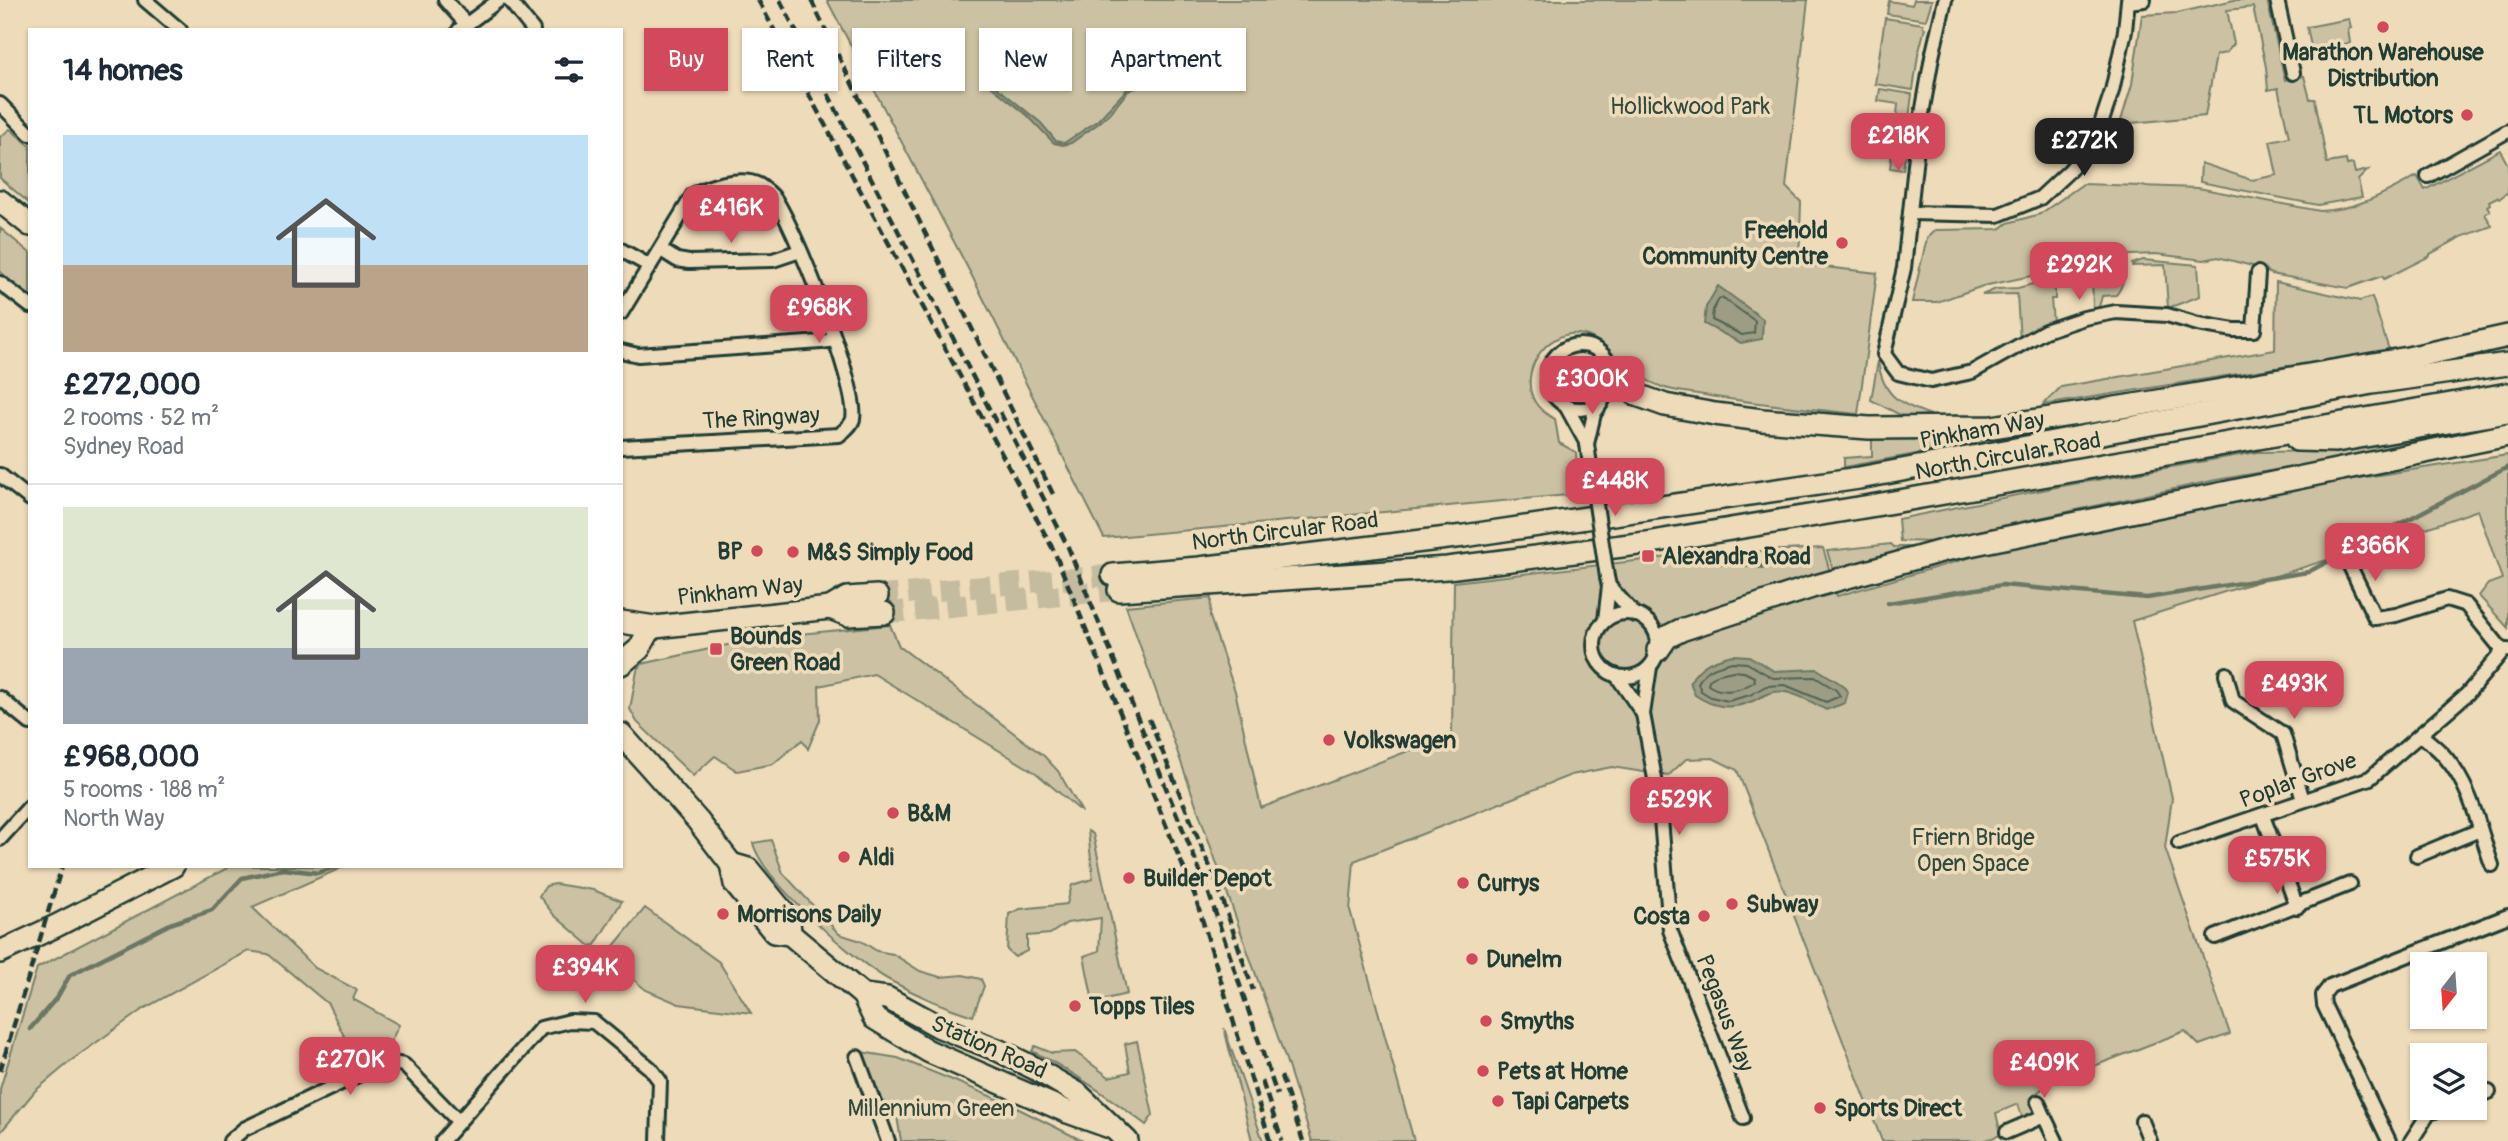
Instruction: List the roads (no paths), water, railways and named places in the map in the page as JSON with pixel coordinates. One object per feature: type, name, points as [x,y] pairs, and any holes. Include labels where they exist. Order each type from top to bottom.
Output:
[{"type":"main road","points":[[0,201],[28,223]]},
{"type":"main road","points":[[1612,375],[1637,395],[1665,405],[1715,414],[1869,428],[1992,426],[2141,404],[2408,358],[2508,336]]},
{"type":"main road","name":"Pinkham Way","points":[[1464,536],[1859,478],[2372,383],[2508,364]]},
{"type":"main road","points":[[2260,438],[2508,394]]},
{"type":"main road","points":[[2260,438],[2336,442],[2508,412]]},
{"type":"main road","points":[[1654,658],[1667,637],[1681,629],[1812,587],[1945,550],[2508,435]]},
{"type":"main road","name":"North Circular Road","points":[[1464,536],[1199,568],[1116,582],[1401,572],[1633,544],[1765,525],[2260,438]]},
{"type":"main road","name":"Pinkham Way","points":[[623,624],[637,636],[830,608],[847,598],[881,604]]},
{"type":"main road","points":[[623,662],[639,649],[637,636]]},
{"type":"main road","name":"Station Road","points":[[623,736],[732,864],[734,884],[774,932],[790,934],[863,995],[874,1018],[929,1051],[1068,1112],[1110,1127]]},
{"type":"main road","points":[[0,952],[169,868]]},
{"type":"main road","name":"Station Road","points":[[863,995],[887,999],[940,1027],[989,1046],[1034,1068],[1077,1094],[1127,1141]]},
{"type":"main road","points":[[989,1046],[985,1058],[1003,1066],[1004,1082]]},
{"type":"street","points":[[145,0],[178,28]]},
{"type":"street","points":[[445,0],[463,27],[499,0]]},
{"type":"street","points":[[509,0],[531,28]]},
{"type":"street","points":[[1945,0],[1918,137],[1904,268],[1884,354],[1898,373],[1931,381],[1972,372],[2045,331],[2084,318],[2116,312],[2167,315],[2197,324],[2253,330],[2258,273]]},
{"type":"street","points":[[1911,213],[1998,215],[2040,198],[2096,139],[2114,84],[2128,1],[2144,0]]},
{"type":"street","points":[[2277,0],[2293,73]]},
{"type":"street","points":[[3,114],[28,133]]},
{"type":"street","points":[[2428,176],[2508,131]]},
{"type":"street","name":"The Ringway","points":[[623,310],[693,195],[703,190],[743,181],[757,184],[775,199],[787,220],[830,324],[852,401],[853,421],[839,435],[623,447]]},
{"type":"street","points":[[661,250],[677,260],[690,262],[773,260],[800,251]]},
{"type":"street","points":[[623,251],[650,266]]},
{"type":"street","points":[[0,283],[28,304]]},
{"type":"street","points":[[623,351],[638,355],[835,340]]},
{"type":"street","points":[[1587,444],[1594,414],[1612,384],[1612,375],[1606,358],[1590,347],[1581,345],[1563,350],[1550,365],[1548,374],[1552,393],[1566,406],[1587,444],[1608,581],[1605,620],[1594,638],[1595,654],[1604,669],[1617,676],[1634,676],[1654,658],[1654,630],[1635,615],[1623,613],[1605,620]]},
{"type":"street","points":[[1566,406],[1586,409],[1604,399]]},
{"type":"street","points":[[0,475],[28,497]]},
{"type":"street","points":[[2347,560],[2375,618],[2396,615],[2447,599],[2466,605],[2506,650]]},
{"type":"street","points":[[1608,581],[1635,615]]},
{"type":"street","name":"Poplar Grove","points":[[2179,843],[2370,778],[2467,694],[2506,650]]},
{"type":"street","name":"Pegasus Way","points":[[1654,658],[1643,715],[1660,806],[1670,930],[1743,1118]]},
{"type":"street","points":[[2225,674],[2233,701],[2283,734],[2303,800]]},
{"type":"street","name":"Pegasus Way","points":[[1617,676],[1643,715]]},
{"type":"street","points":[[0,698],[28,721]]},
{"type":"street","points":[[2421,735],[2446,758],[2477,815],[2492,865]]},
{"type":"street","points":[[0,839],[28,808]]},
{"type":"street","points":[[2263,816],[2297,907]]},
{"type":"street","points":[[2417,856],[2480,830]]},
{"type":"street","points":[[2215,937],[2350,884]]},
{"type":"street","points":[[2389,1141],[2324,1005],[2323,995],[2330,986],[2508,916]]},
{"type":"street","points":[[442,1141],[541,1028],[570,1021],[594,1022],[650,1068],[660,1081],[658,1141]]},
{"type":"street","points":[[857,1057],[888,1141]]},
{"type":"street","points":[[230,1141],[244,1129],[385,1062],[404,1065],[458,1121]]},
{"type":"street","points":[[2038,1101],[2056,1141]]},
{"type":"street","points":[[2007,1132],[2044,1116]]},
{"type":"street","points":[[2411,1141],[2423,1120]]},
{"type":"street","points":[[2142,1121],[2150,1141]]},
{"type":"water","points":[[997,91],[1001,91],[1041,123],[1056,141],[1064,143],[1097,121],[1128,91],[1099,123],[1071,143],[1063,145],[1054,143],[1027,115]]},
{"type":"water","points":[[1718,286],[1763,319],[1762,339],[1741,343],[1704,324],[1706,307]]},
{"type":"water","points":[[1732,655],[1749,656],[1774,671],[1817,669],[1841,684],[1848,692],[1845,703],[1826,710],[1790,693],[1776,692],[1745,704],[1723,706],[1709,703],[1695,695],[1690,682],[1698,671],[1713,661]]},
{"type":"waterway","points":[[1888,603],[2002,585],[2147,598],[2308,572],[2508,467]]},
{"type":"waterway","points":[[1685,559],[1765,567]]},
{"type":"waterway","points":[[30,1029],[58,996],[70,975],[170,924],[212,910],[242,878],[283,869],[318,873],[332,868]]},
{"type":"tunnel","points":[[877,596],[1113,575]]},
{"type":"tunnel","points":[[884,613],[1119,590]]},
{"type":"railway","points":[[758,0],[1054,551],[1195,896],[1270,1141]]},
{"type":"railway","points":[[780,0],[998,426]]},
{"type":"railway","points":[[811,0],[1053,494]]},
{"type":"railway","points":[[1000,412],[1068,547],[1208,891],[1277,1095]]},
{"type":"railway","points":[[1149,719],[1219,889],[1253,990]]},
{"type":"railway","points":[[0,1071],[61,868]]},
{"type":"railway","points":[[1281,1076],[1303,1141]]},
{"type":"railway","points":[[1262,1081],[1282,1141]]},
{"type":"place","name":"Marathon Warehouse Distribution","points":[[2383,27]]},
{"type":"place","name":"TL Motors","points":[[2467,115]]},
{"type":"place","name":"Freehold Community Centre","points":[[1842,243]]},
{"type":"place","name":"BP","points":[[757,551]]},
{"type":"place","name":"M&S Simply Food","points":[[793,552]]},
{"type":"place","name":"Alexandra Road","points":[[1648,556]]},
{"type":"place","name":"Bounds Green Road","points":[[716,649]]},
{"type":"place","name":"Volkswagen","points":[[1329,740]]},
{"type":"place","name":"B&M","points":[[893,813]]},
{"type":"place","name":"Aldi","points":[[844,857]]},
{"type":"place","name":"Builder Depot","points":[[1129,878]]},
{"type":"place","name":"Currys","points":[[1463,883]]},
{"type":"place","name":"Subway","points":[[1732,904]]},
{"type":"place","name":"Morrisons Daily","points":[[723,914]]},
{"type":"place","name":"Costa","points":[[1704,916]]},
{"type":"place","name":"Dunelm","points":[[1472,959]]},
{"type":"place","name":"Topps Tiles","points":[[1075,1006]]},
{"type":"place","name":"Smyths","points":[[1486,1021]]},
{"type":"place","name":"Pets at Home","points":[[1483,1071]]},
{"type":"place","name":"Tapi Carpets","points":[[1498,1101]]},
{"type":"place","name":"Sports Direct","points":[[1820,1108]]},
{"type":"park label","name":"Hollickwood Park","points":[[1690,106]]},
{"type":"park label","name":"Friern Bridge Open Space","points":[[1973,850]]},
{"type":"park label","name":"Millennium Green","points":[[931,1108]]}]
